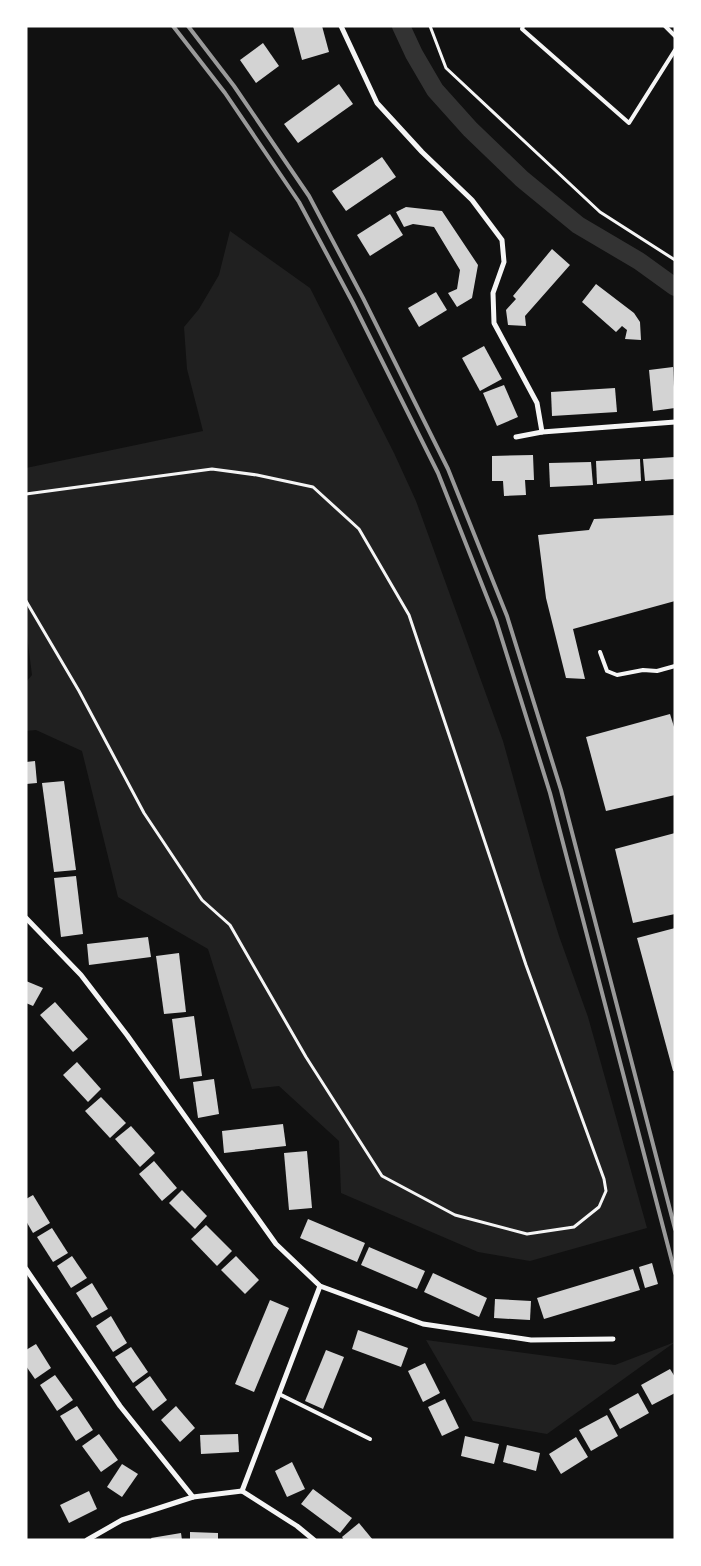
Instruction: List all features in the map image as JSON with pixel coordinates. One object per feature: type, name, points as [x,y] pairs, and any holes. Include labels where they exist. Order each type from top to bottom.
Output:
[{"type":"street","points":[[341,26],[377,103],[422,152],[472,200],[502,240],[504,262],[493,293],[494,323],[537,403],[542,432]]},
{"type":"street","points":[[516,437],[542,432],[675,422]]},
{"type":"street","points":[[26,918],[81,975],[127,1035],[276,1244],[320,1286],[423,1324],[531,1340],[613,1339]]},
{"type":"street","points":[[26,1269],[120,1406],[193,1497]]},
{"type":"street","points":[[242,1491],[320,1286]]},
{"type":"street","points":[[88,1540],[122,1520],[193,1497],[242,1491],[297,1526],[314,1540]]},
{"type":"lane","points":[[522,26],[522,29],[629,123],[675,50]]},
{"type":"lane","points":[[665,26],[675,36]]},
{"type":"lane","points":[[600,652],[606,671],[617,675],[643,670],[657,671],[675,666]]},
{"type":"lane","points":[[279,1394],[370,1439]]},
{"type":"path","points":[[430,26],[446,68],[600,212],[675,260]]},
{"type":"path","points":[[26,494],[212,469],[257,475],[313,486],[359,529],[410,615],[526,965],[604,1179],[606,1191],[599,1207],[574,1227],[527,1234],[455,1215],[382,1176],[306,1057],[230,925],[202,900],[144,813],[79,692],[26,601]]},
{"type":"shaded area","points":[[230,231],[310,288],[394,453],[416,501],[503,741],[541,878],[559,936],[588,1017],[647,1228],[530,1261],[478,1252],[341,1193],[339,1141],[279,1086],[252,1089],[208,949],[118,897],[82,751],[36,730],[26,731],[26,682],[32,675],[26,628],[26,468],[203,431],[187,369],[184,327],[199,309],[219,275]]},
{"type":"shaded area","points":[[426,1340],[615,1365],[675,1342],[547,1434],[473,1421]]},
{"type":"building","points":[[293,26],[322,26],[329,52],[302,60]]},
{"type":"building","points":[[263,43],[279,66],[256,83],[240,60]]},
{"type":"building","points":[[339,84],[353,104],[298,143],[284,124]]},
{"type":"building","points":[[382,157],[396,177],[346,211],[332,191]]},
{"type":"building","points":[[406,207],[442,211],[478,265],[472,298],[457,307],[448,293],[457,289],[460,270],[434,227],[413,224],[404,227],[396,212]]},
{"type":"building","points":[[390,214],[403,235],[370,256],[357,235]]},
{"type":"building","points":[[552,249],[570,265],[525,316],[526,326],[508,325],[506,310],[516,299],[513,296]]},
{"type":"building","points":[[596,284],[634,313],[640,322],[641,340],[625,339],[627,330],[622,326],[616,332],[582,302]]},
{"type":"building","points":[[436,292],[447,310],[419,327],[408,308]]},
{"type":"building","points":[[484,346],[502,379],[480,391],[462,358]]},
{"type":"building","points":[[673,367],[675,408],[653,411],[649,370]]},
{"type":"building","points":[[504,385],[518,417],[497,426],[483,393]]},
{"type":"building","points":[[615,388],[617,412],[552,416],[551,392]]},
{"type":"building","points":[[533,455],[534,480],[525,480],[526,495],[504,496],[503,481],[492,481],[492,456]]},
{"type":"building","points":[[675,457],[675,479],[645,481],[643,459]]},
{"type":"building","points":[[640,459],[641,481],[597,484],[596,461]]},
{"type":"building","points":[[591,462],[593,485],[550,487],[549,463]]},
{"type":"building","points":[[675,515],[675,601],[573,629],[585,679],[566,678],[546,598],[538,535],[589,530],[594,519]]},
{"type":"building","points":[[670,714],[675,730],[675,795],[606,811],[586,737]]},
{"type":"building","points":[[35,761],[37,783],[26,784],[26,762]]},
{"type":"building","points":[[64,781],[76,870],[54,872],[42,783]]},
{"type":"building","points":[[675,833],[675,914],[633,923],[615,849]]},
{"type":"building","points":[[76,876],[83,934],[61,937],[54,878]]},
{"type":"building","points":[[675,928],[675,1071],[673,1071],[637,938]]},
{"type":"building","points":[[148,937],[151,957],[89,965],[87,944]]},
{"type":"building","points":[[179,953],[186,1012],[164,1014],[156,956]]},
{"type":"building","points":[[26,981],[43,988],[33,1006],[26,1003]]},
{"type":"building","points":[[55,1002],[88,1039],[73,1052],[40,1015]]},
{"type":"building","points":[[194,1016],[202,1076],[180,1079],[172,1019]]},
{"type":"building","points":[[77,1062],[101,1089],[88,1102],[63,1075]]},
{"type":"building","points":[[214,1079],[219,1114],[198,1118],[193,1082]]},
{"type":"building","points":[[101,1097],[126,1123],[110,1138],[85,1111]]},
{"type":"building","points":[[283,1124],[286,1146],[224,1153],[222,1131]]},
{"type":"building","points":[[131,1126],[155,1153],[140,1167],[115,1139]]},
{"type":"building","points":[[307,1151],[312,1208],[289,1210],[284,1153]]},
{"type":"building","points":[[154,1161],[177,1188],[162,1201],[139,1174]]},
{"type":"building","points":[[182,1190],[207,1216],[195,1229],[169,1203]]},
{"type":"building","points":[[33,1195],[50,1223],[33,1233],[26,1221],[26,1199]]},
{"type":"building","points":[[308,1219],[365,1243],[357,1262],[300,1238]]},
{"type":"building","points":[[206,1225],[232,1251],[217,1266],[191,1239]]},
{"type":"building","points":[[52,1228],[68,1253],[53,1262],[37,1237]]},
{"type":"building","points":[[369,1247],[425,1271],[417,1289],[361,1265]]},
{"type":"building","points":[[72,1256],[87,1278],[71,1288],[57,1266]]},
{"type":"building","points":[[236,1256],[259,1280],[245,1294],[221,1270]]},
{"type":"building","points":[[652,1263],[658,1284],[645,1288],[639,1267]]},
{"type":"building","points":[[633,1269],[640,1290],[544,1319],[537,1298]]},
{"type":"building","points":[[433,1273],[487,1298],[479,1317],[424,1292]]},
{"type":"building","points":[[92,1283],[108,1309],[92,1318],[76,1293]]},
{"type":"building","points":[[495,1299],[531,1301],[530,1320],[494,1318]]},
{"type":"building","points":[[270,1300],[289,1308],[254,1392],[235,1384]]},
{"type":"building","points":[[111,1316],[127,1343],[113,1352],[96,1326]]},
{"type":"building","points":[[358,1330],[408,1348],[401,1367],[352,1349]]},
{"type":"building","points":[[36,1344],[51,1368],[35,1379],[26,1366],[26,1350]]},
{"type":"building","points":[[131,1347],[148,1372],[133,1383],[115,1357]]},
{"type":"building","points":[[326,1350],[344,1357],[323,1409],[305,1401]]},
{"type":"building","points":[[425,1363],[440,1393],[423,1402],[408,1371]]},
{"type":"building","points":[[670,1369],[675,1377],[675,1393],[652,1405],[641,1385]]},
{"type":"building","points":[[55,1375],[73,1400],[57,1411],[40,1385]]},
{"type":"building","points":[[150,1376],[167,1400],[153,1411],[135,1387]]},
{"type":"building","points":[[638,1393],[649,1413],[620,1429],[609,1409]]},
{"type":"building","points":[[445,1399],[459,1428],[442,1436],[428,1407]]},
{"type":"building","points":[[77,1406],[93,1430],[76,1441],[60,1416]]},
{"type":"building","points":[[176,1406],[195,1428],[180,1442],[161,1420]]},
{"type":"building","points":[[607,1415],[618,1436],[591,1451],[579,1430]]},
{"type":"building","points":[[99,1434],[118,1460],[101,1472],[82,1446]]},
{"type":"building","points":[[238,1434],[239,1452],[201,1454],[200,1435]]},
{"type":"building","points":[[465,1436],[499,1444],[494,1464],[461,1456]]},
{"type":"building","points":[[576,1437],[588,1457],[561,1474],[549,1454]]},
{"type":"building","points":[[507,1445],[540,1453],[536,1471],[503,1462]]},
{"type":"building","points":[[292,1462],[305,1489],[287,1497],[275,1471]]},
{"type":"building","points":[[122,1464],[138,1474],[122,1497],[107,1487]]},
{"type":"building","points":[[313,1489],[352,1518],[340,1533],[301,1504]]},
{"type":"building","points":[[89,1491],[97,1509],[69,1523],[60,1505]]},
{"type":"building","points":[[359,1523],[373,1540],[344,1540],[342,1537]]},
{"type":"building","points":[[190,1532],[218,1533],[218,1540],[190,1540]]},
{"type":"building","points":[[181,1533],[182,1540],[152,1540],[151,1538]]},
{"type":"waterway","points":[[401,26],[414,54],[435,90],[470,129],[522,179],[578,225],[639,261],[675,287]]},
{"type":"railway","points":[[173,26],[225,93],[299,202],[353,303],[438,473],[496,620],[550,793],[675,1273]]},
{"type":"railway","points":[[188,26],[234,86],[309,196],[363,298],[448,469],[507,616],[561,790],[675,1229]]}]
